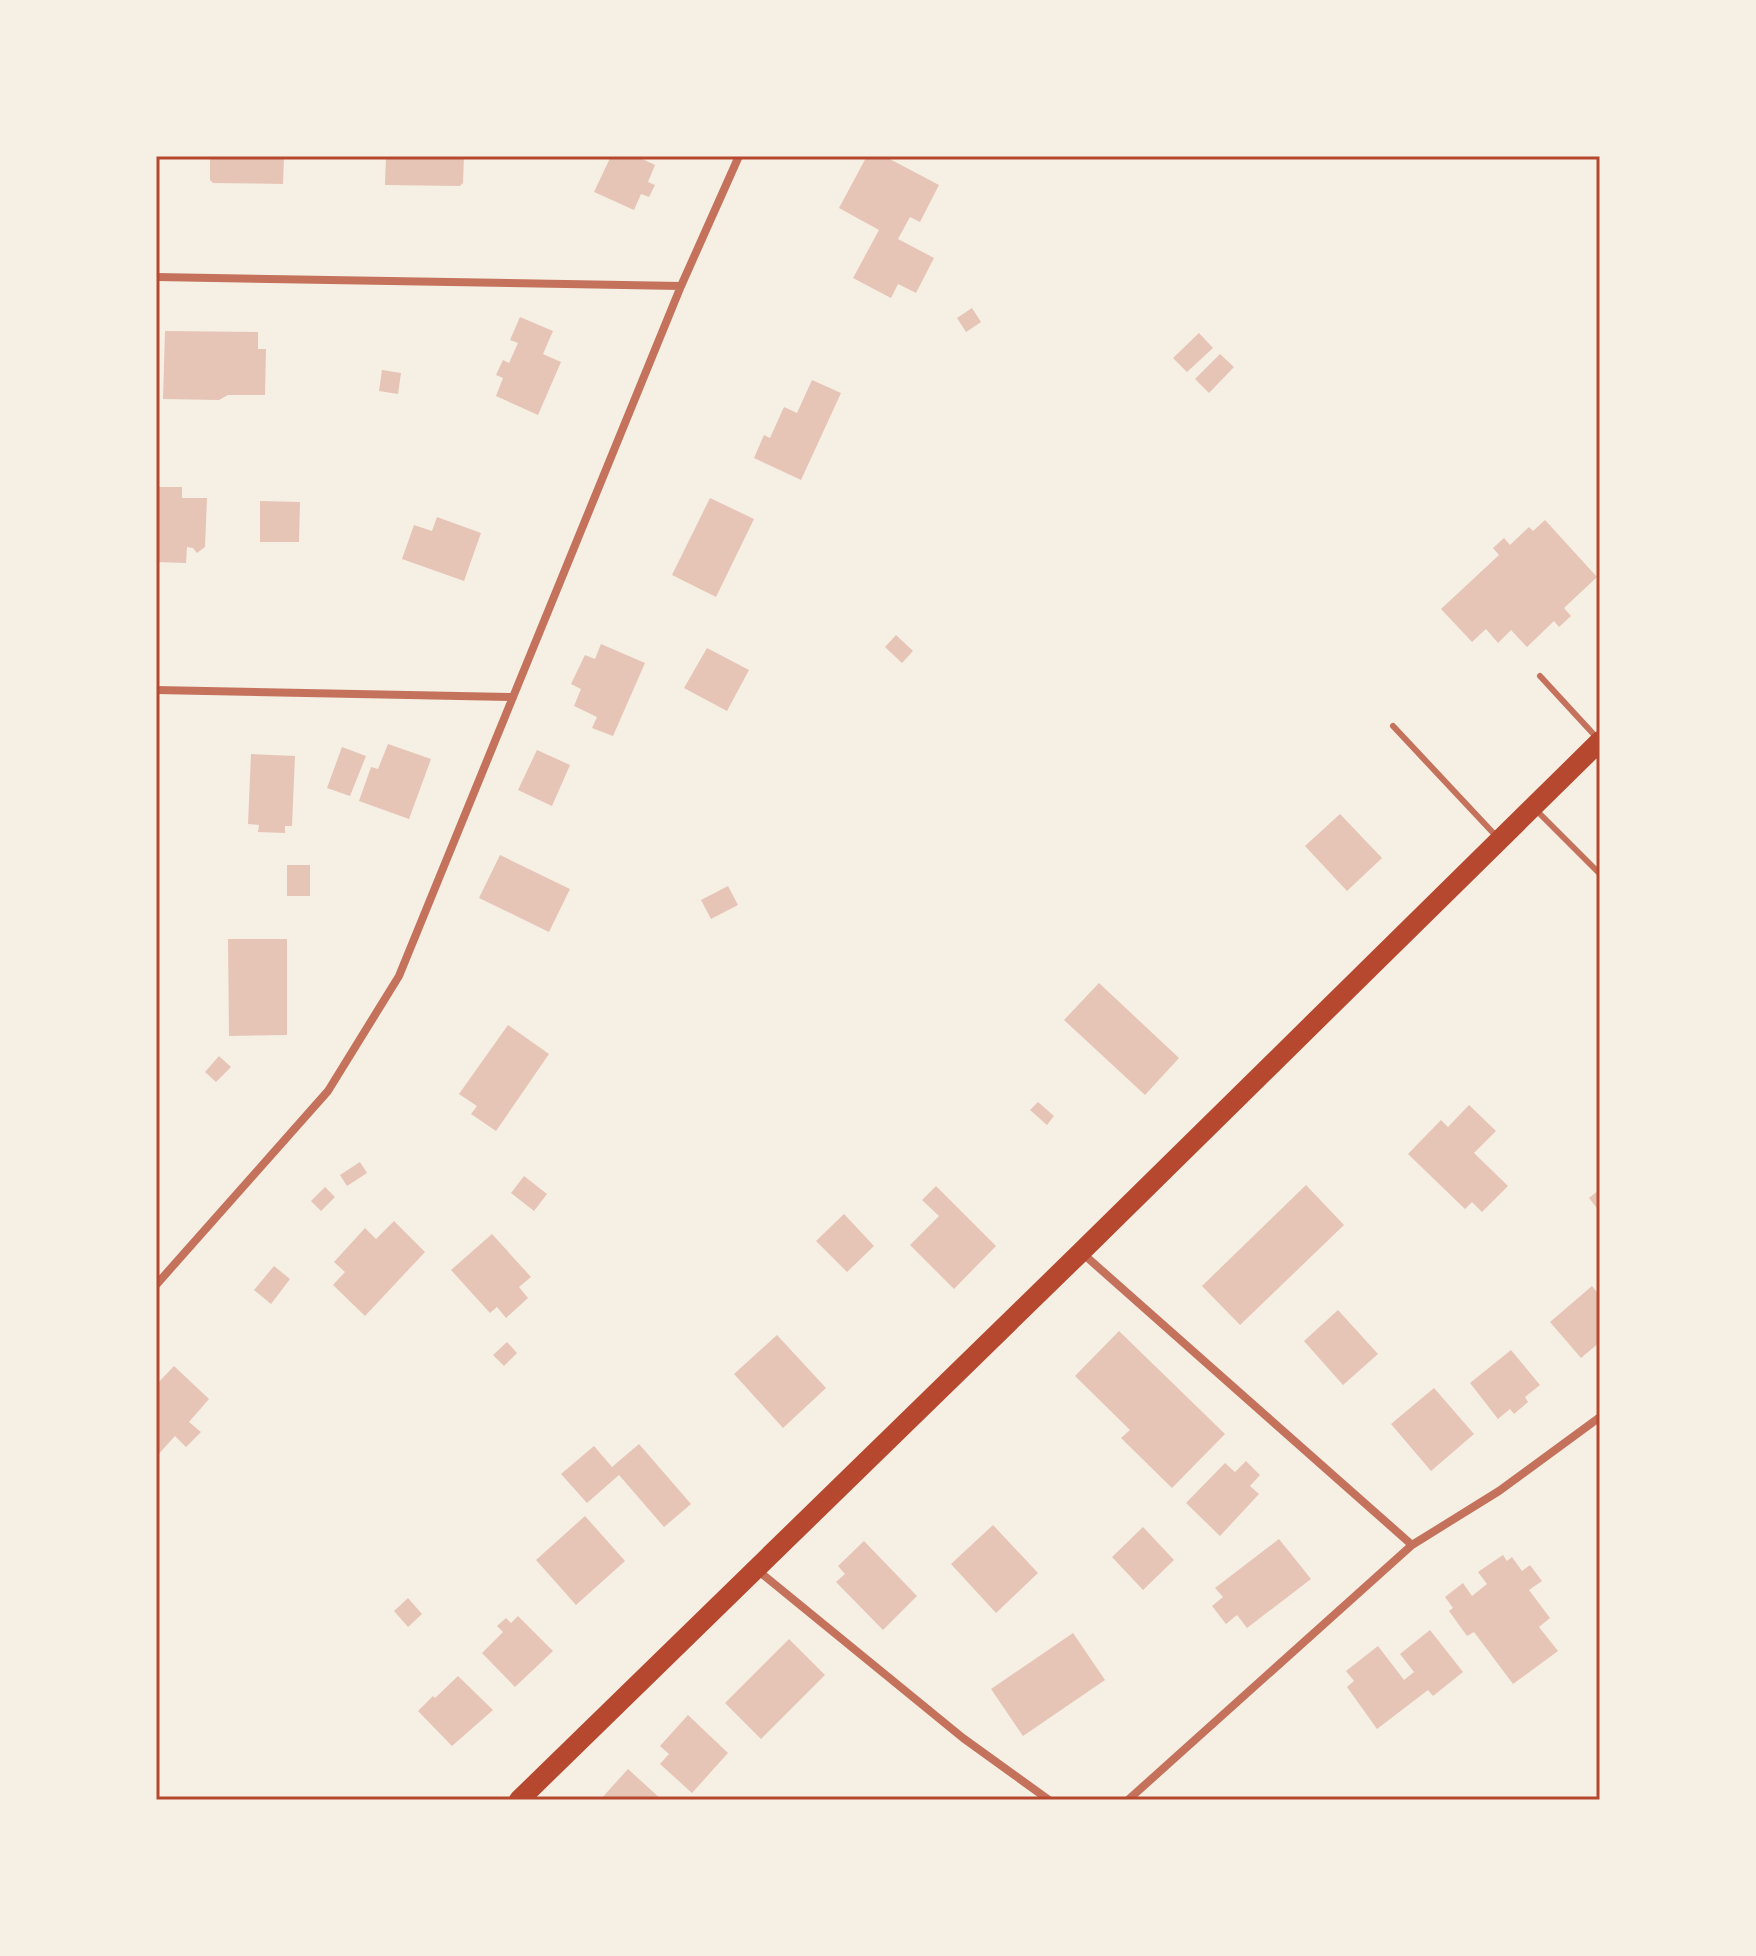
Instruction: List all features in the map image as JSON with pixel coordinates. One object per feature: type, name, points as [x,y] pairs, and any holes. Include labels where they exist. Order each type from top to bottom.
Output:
[{"type":"main road","points":[[519,1800],[1600,741]]},
{"type":"street","points":[[156,1285],[328,1091],[399,976],[681,286],[739,156]]},
{"type":"street","points":[[156,277],[681,286]]},
{"type":"street","points":[[156,690],[513,697]]},
{"type":"street","points":[[1081,1252],[1412,1545]]},
{"type":"street","points":[[1128,1800],[1412,1545],[1499,1491],[1600,1417]]},
{"type":"street","points":[[756,1569],[963,1738],[1049,1800]]},
{"type":"lane","points":[[1540,676],[1600,741]]},
{"type":"lane","points":[[1393,726],[1500,840]]},
{"type":"lane","points":[[1533,807],[1600,874]]},
{"type":"building","points":[[210,156],[284,156],[283,184],[213,183],[210,180]]},
{"type":"building","points":[[386,156],[464,156],[463,183],[460,186],[385,185]]},
{"type":"building","points":[[611,156],[636,156],[655,165],[648,182],[655,185],[649,197],[641,194],[634,210],[594,192]]},
{"type":"building","points":[[867,156],[884,156],[939,185],[920,222],[910,217],[898,239],[934,258],[916,293],[898,284],[891,298],[853,278],[879,230],[839,208]]},
{"type":"building","points":[[972,308],[981,322],[966,332],[957,318]]},
{"type":"building","points":[[520,317],[553,331],[543,354],[561,362],[538,415],[496,396],[503,378],[496,375],[503,360],[509,363],[518,343],[510,340]]},
{"type":"building","points":[[165,331],[258,332],[258,349],[266,349],[265,395],[228,395],[219,400],[163,399]]},
{"type":"building","points":[[1199,333],[1213,348],[1187,372],[1173,358]]},
{"type":"building","points":[[1220,354],[1234,367],[1209,393],[1195,379]]},
{"type":"building","points":[[382,370],[401,373],[398,394],[379,391]]},
{"type":"building","points":[[812,380],[841,393],[801,480],[754,458],[764,435],[770,438],[784,407],[797,413]]},
{"type":"building","points":[[159,487],[182,487],[182,498],[207,498],[205,547],[197,553],[187,547],[186,563],[156,562],[156,499],[159,499]]},
{"type":"building","points":[[710,498],[754,519],[716,597],[672,575]]},
{"type":"building","points":[[260,501],[300,502],[299,542],[260,542]]},
{"type":"building","points":[[437,517],[481,533],[464,581],[402,559],[414,525],[432,531]]},
{"type":"building","points":[[1545,520],[1597,577],[1564,608],[1571,616],[1559,627],[1554,621],[1527,647],[1511,630],[1498,643],[1486,629],[1472,642],[1441,609],[1499,555],[1493,548],[1504,538],[1510,545],[1529,527],[1533,531]]},
{"type":"building","points":[[896,635],[913,651],[902,663],[885,647]]},
{"type":"building","points":[[601,644],[645,663],[613,736],[592,728],[597,717],[574,706],[581,689],[571,684],[585,655],[595,659]]},
{"type":"building","points":[[707,648],[749,670],[727,711],[684,688]]},
{"type":"building","points":[[388,744],[431,759],[409,819],[359,801],[371,767],[378,769]]},
{"type":"building","points":[[342,747],[366,756],[350,796],[327,788]]},
{"type":"building","points":[[537,750],[570,765],[552,806],[518,790]]},
{"type":"building","points":[[251,754],[295,756],[292,826],[285,826],[285,833],[258,832],[259,825],[248,824]]},
{"type":"building","points":[[1340,814],[1382,858],[1347,891],[1305,846]]},
{"type":"building","points":[[500,855],[570,889],[549,932],[479,898]]},
{"type":"building","points":[[287,865],[310,865],[310,896],[287,896]]},
{"type":"building","points":[[728,886],[738,905],[711,919],[701,900]]},
{"type":"building","points":[[228,939],[287,939],[287,1035],[229,1036]]},
{"type":"building","points":[[1099,983],[1179,1058],[1145,1095],[1064,1020]]},
{"type":"building","points":[[508,1025],[549,1054],[496,1131],[471,1114],[477,1106],[459,1094]]},
{"type":"building","points":[[219,1056],[231,1067],[216,1082],[205,1072]]},
{"type":"building","points":[[1038,1102],[1054,1116],[1047,1125],[1030,1110]]},
{"type":"building","points":[[1469,1105],[1496,1131],[1474,1153],[1508,1186],[1482,1212],[1472,1202],[1465,1209],[1408,1154],[1441,1120],[1448,1127]]},
{"type":"building","points":[[360,1162],[367,1173],[347,1186],[340,1175]]},
{"type":"building","points":[[524,1176],[547,1194],[534,1211],[511,1193]]},
{"type":"building","points":[[1306,1185],[1344,1225],[1240,1325],[1202,1286]]},
{"type":"building","points":[[936,1186],[996,1246],[954,1289],[910,1245],[939,1216],[922,1200]]},
{"type":"building","points":[[325,1187],[335,1197],[321,1211],[311,1201]]},
{"type":"building","points":[[1600,1189],[1600,1212],[1589,1198]]},
{"type":"building","points":[[844,1214],[874,1246],[847,1272],[816,1241]]},
{"type":"building","points":[[394,1221],[425,1252],[365,1316],[333,1285],[345,1272],[334,1262],[365,1228],[376,1239]]},
{"type":"building","points":[[492,1234],[531,1277],[519,1287],[528,1298],[506,1318],[497,1307],[490,1313],[451,1270]]},
{"type":"building","points":[[274,1266],[290,1279],[271,1304],[254,1290]]},
{"type":"building","points":[[1592,1286],[1600,1296],[1600,1342],[1581,1358],[1550,1322]]},
{"type":"building","points":[[1338,1310],[1378,1354],[1343,1385],[1304,1341]]},
{"type":"building","points":[[1119,1331],[1225,1434],[1172,1488],[1121,1438],[1130,1430],[1075,1376]]},
{"type":"building","points":[[777,1335],[826,1388],[783,1428],[734,1374]]},
{"type":"building","points":[[507,1342],[517,1353],[504,1366],[493,1355]]},
{"type":"building","points":[[1511,1350],[1540,1385],[1525,1397],[1528,1402],[1514,1414],[1510,1409],[1498,1419],[1470,1383]]},
{"type":"building","points":[[174,1366],[209,1399],[189,1422],[201,1432],[186,1447],[175,1436],[156,1457],[156,1385]]},
{"type":"building","points":[[1434,1388],[1474,1434],[1431,1471],[1391,1424]]},
{"type":"building","points":[[639,1444],[691,1504],[664,1527],[619,1475],[587,1503],[561,1474],[594,1446],[612,1467]]},
{"type":"building","points":[[1246,1461],[1260,1475],[1250,1486],[1259,1494],[1220,1536],[1186,1503],[1225,1463],[1235,1472]]},
{"type":"building","points":[[585,1516],[625,1561],[576,1605],[536,1560]]},
{"type":"building","points":[[993,1525],[1038,1573],[996,1613],[951,1564]]},
{"type":"building","points":[[1143,1527],[1174,1560],[1143,1590],[1112,1557]]},
{"type":"building","points":[[1279,1539],[1311,1579],[1247,1628],[1237,1615],[1226,1624],[1212,1606],[1223,1597],[1215,1588]]},
{"type":"building","points":[[864,1541],[917,1596],[883,1630],[836,1582],[845,1574],[838,1566]]},
{"type":"building","points":[[1503,1555],[1507,1561],[1512,1557],[1522,1571],[1530,1565],[1542,1581],[1529,1590],[1550,1618],[1539,1627],[1558,1651],[1513,1684],[1474,1632],[1467,1636],[1449,1611],[1453,1608],[1445,1597],[1463,1583],[1472,1596],[1487,1584],[1478,1572]]},
{"type":"building","points":[[408,1598],[422,1614],[408,1627],[394,1611]]},
{"type":"building","points":[[518,1616],[553,1651],[515,1687],[482,1653],[503,1632],[497,1626],[506,1618],[511,1623]]},
{"type":"building","points":[[1430,1630],[1463,1672],[1433,1696],[1428,1690],[1377,1729],[1347,1687],[1354,1681],[1346,1671],[1378,1646],[1404,1680],[1414,1672],[1400,1654]]},
{"type":"building","points":[[1073,1633],[1105,1680],[1023,1736],[991,1689]]},
{"type":"building","points":[[789,1639],[825,1675],[761,1739],[725,1703]]},
{"type":"building","points":[[458,1676],[493,1710],[452,1746],[418,1711]]},
{"type":"building","points":[[688,1715],[728,1753],[692,1793],[660,1764],[669,1754],[660,1746]]},
{"type":"building","points":[[628,1769],[662,1800],[600,1800]]}]
